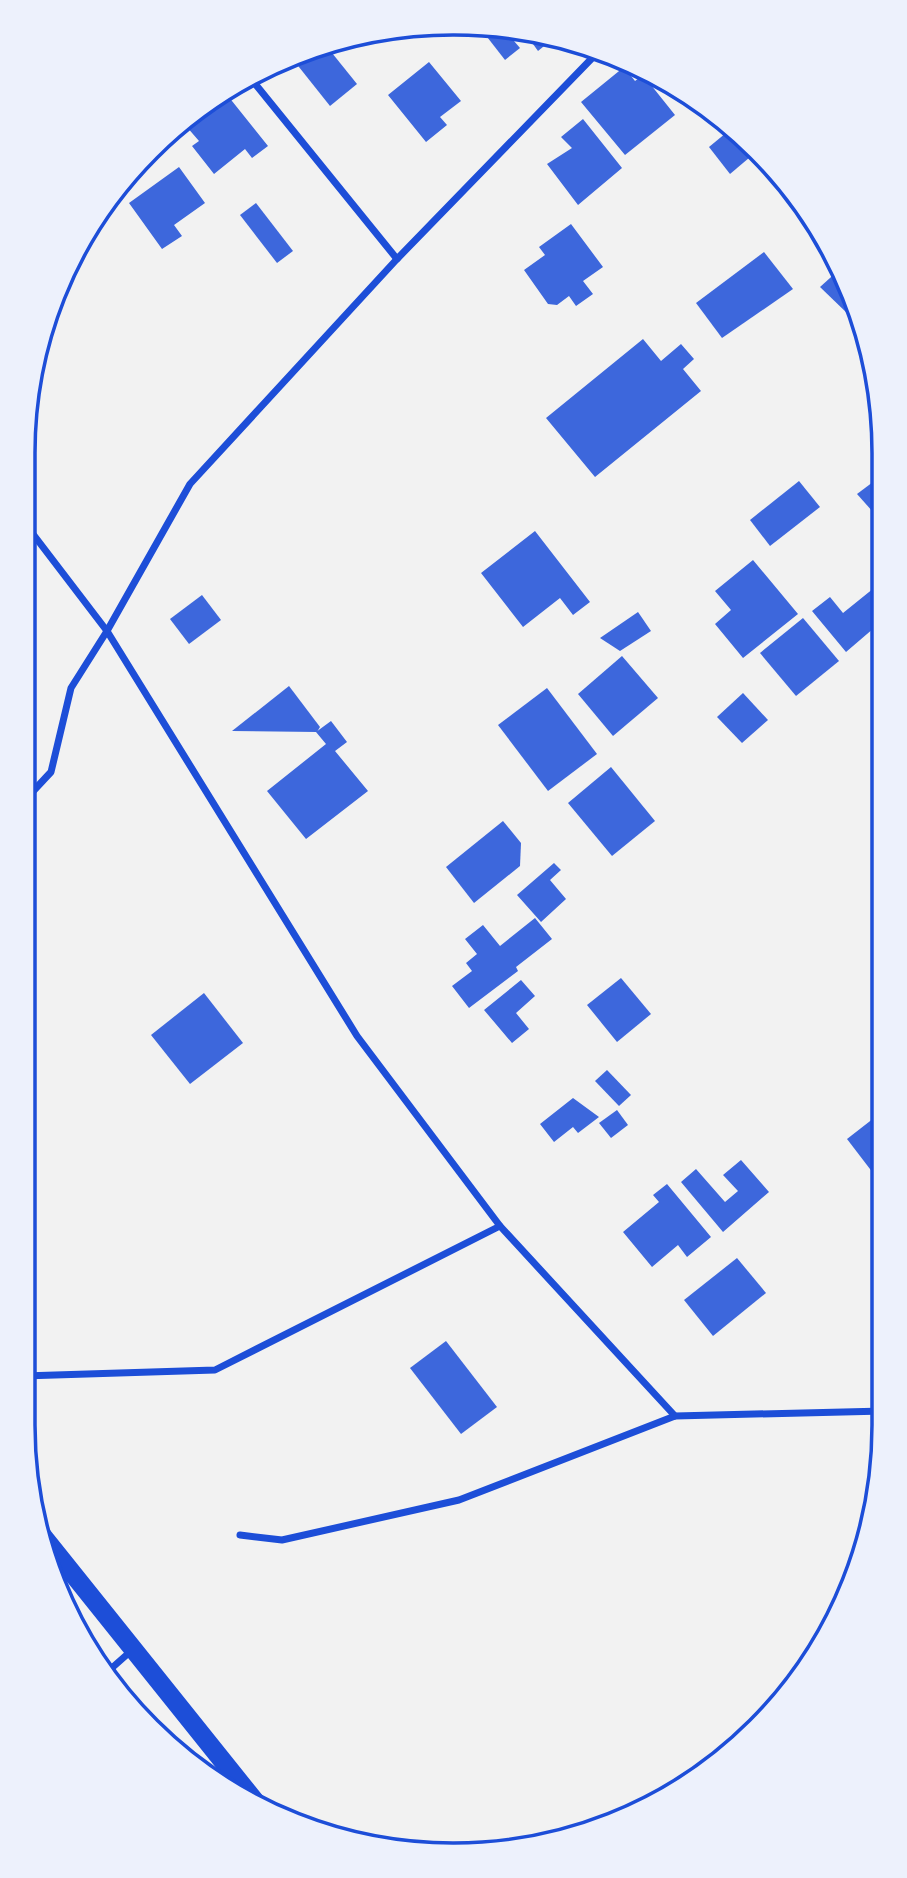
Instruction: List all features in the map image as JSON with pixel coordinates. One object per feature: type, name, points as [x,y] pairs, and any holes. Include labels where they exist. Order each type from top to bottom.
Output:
[{"type":"highway","points":[[54,1550],[244,1787]]},
{"type":"street","points":[[35,789],[51,772],[71,688],[107,631],[190,484],[397,259],[592,58]]},
{"type":"street","points":[[256,85],[397,259]]},
{"type":"street","points":[[35,537],[107,631],[357,1036],[500,1226],[674,1416]]},
{"type":"street","points":[[35,1376],[215,1370],[500,1226]]},
{"type":"street","points":[[240,1535],[282,1540],[459,1500],[674,1416],[872,1411]]},
{"type":"street","points":[[113,1667],[134,1648]]},
{"type":"building","points":[[487,37],[513,40],[520,48],[505,60]]},
{"type":"building","points":[[532,43],[545,45],[538,51]]},
{"type":"building","points":[[332,53],[357,84],[330,106],[298,65]]},
{"type":"building","points":[[429,62],[461,101],[440,117],[447,125],[426,142],[388,95]]},
{"type":"building","points":[[620,70],[629,74],[635,81],[639,78],[650,84],[675,115],[625,155],[581,102]]},
{"type":"building","points":[[231,100],[268,146],[252,158],[245,149],[214,174],[192,146],[199,141],[189,130]]},
{"type":"building","points":[[583,119],[622,168],[578,205],[547,164],[572,148],[561,137]]},
{"type":"building","points":[[724,135],[749,158],[730,174],[709,147]]},
{"type":"building","points":[[179,167],[205,203],[174,225],[182,236],[162,249],[129,203]]},
{"type":"building","points":[[256,203],[293,251],[277,263],[240,215]]},
{"type":"building","points":[[571,224],[603,267],[583,281],[593,294],[576,306],[569,296],[557,305],[548,304],[524,270],[545,255],[539,247]]},
{"type":"building","points":[[764,252],[793,289],[722,338],[696,303]]},
{"type":"building","points":[[832,276],[848,314],[820,287]]},
{"type":"building","points":[[643,339],[661,361],[681,344],[694,359],[683,369],[701,391],[595,477],[546,418]]},
{"type":"building","points":[[799,481],[820,507],[770,546],[750,520]]},
{"type":"building","points":[[872,483],[872,511],[857,494]]},
{"type":"building","points":[[535,531],[590,602],[573,615],[560,598],[523,627],[481,573]]},
{"type":"building","points":[[753,560],[798,614],[743,658],[715,624],[731,610],[715,591]]},
{"type":"building","points":[[872,590],[872,630],[846,652],[812,611],[830,597],[843,613]]},
{"type":"building","points":[[202,595],[221,620],[189,644],[170,619]]},
{"type":"building","points":[[638,612],[651,631],[620,651],[600,638]]},
{"type":"building","points":[[803,618],[839,661],[796,696],[760,653]]},
{"type":"building","points":[[622,656],[658,698],[613,736],[578,694]]},
{"type":"building","points":[[289,686],[320,727],[317,732],[232,731]]},
{"type":"building","points":[[547,688],[597,754],[548,791],[498,725]]},
{"type":"building","points":[[743,693],[768,720],[742,743],[717,717]]},
{"type":"building","points":[[331,721],[347,742],[335,751],[368,791],[306,839],[267,791],[326,744],[316,732]]},
{"type":"building","points":[[611,767],[655,821],[612,856],[568,803]]},
{"type":"building","points":[[503,821],[521,843],[520,866],[474,903],[446,867]]},
{"type":"building","points":[[554,863],[561,870],[550,880],[566,899],[541,922],[517,895]]},
{"type":"building","points":[[535,918],[552,939],[516,967],[518,971],[469,1008],[452,986],[472,971],[466,963],[477,954],[465,939],[483,925],[500,946]]},
{"type":"building","points":[[621,978],[651,1014],[617,1042],[587,1005]]},
{"type":"building","points":[[521,980],[535,996],[516,1013],[529,1029],[512,1043],[484,1010]]},
{"type":"building","points":[[204,993],[243,1043],[190,1084],[151,1035]]},
{"type":"building","points":[[607,1070],[631,1095],[619,1106],[595,1081]]},
{"type":"building","points":[[573,1098],[599,1117],[578,1133],[573,1127],[554,1142],[540,1124]]},
{"type":"building","points":[[617,1110],[628,1125],[611,1138],[599,1123]]},
{"type":"building","points":[[872,1120],[872,1172],[847,1139]]},
{"type":"building","points":[[741,1160],[769,1192],[723,1232],[681,1182],[696,1169],[725,1202],[738,1191],[723,1175]]},
{"type":"building","points":[[667,1184],[711,1237],[687,1257],[678,1245],[652,1267],[623,1232],[659,1202],[653,1195]]},
{"type":"building","points":[[737,1258],[766,1293],[713,1336],[684,1300]]},
{"type":"building","points":[[446,1341],[497,1407],[461,1434],[410,1368]]}]
